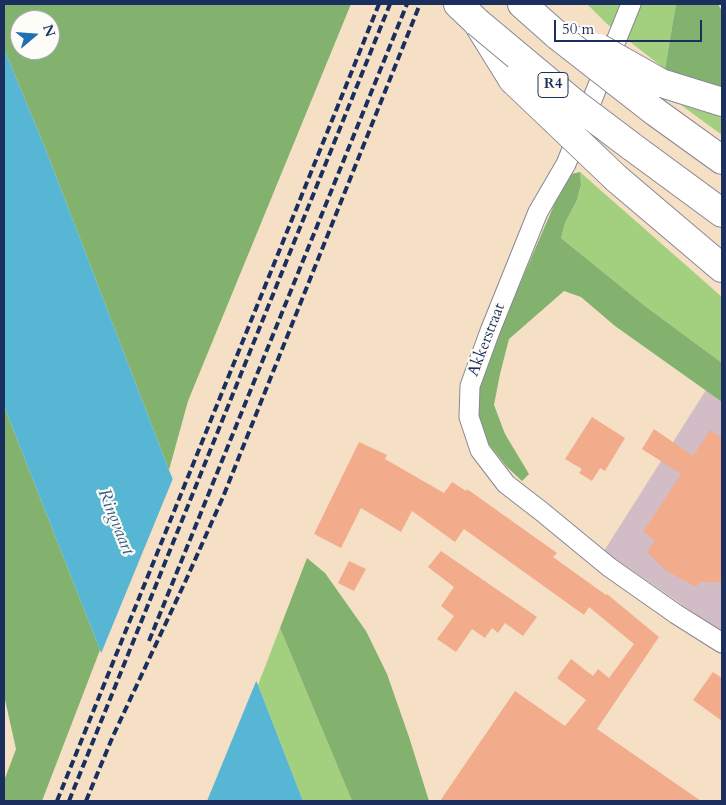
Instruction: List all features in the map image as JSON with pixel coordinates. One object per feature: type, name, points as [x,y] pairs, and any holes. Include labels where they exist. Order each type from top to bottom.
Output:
[{"type":"highway","name":"R4","points":[[522,4],[558,36],[654,111],[722,160]]},
{"type":"highway","name":"R4","points":[[467,13],[574,103],[722,213]]},
{"type":"highway","points":[[467,13],[513,80],[617,179],[722,268]]},
{"type":"highway","points":[[558,36],[599,48],[661,84],[722,102]]},
{"type":"street","name":"Akkerstraat","points":[[631,4],[566,164],[538,212],[490,330],[470,386],[470,417],[480,450],[506,484],[608,567],[722,643]]},
{"type":"shaded area","points":[[706,390],[722,402],[722,632],[604,551]]},
{"type":"green space","points":[[4,4],[351,4],[188,401],[169,470],[46,150],[4,49]]},
{"type":"green space","points":[[587,4],[676,4],[665,69],[607,24]]},
{"type":"green space","points":[[676,4],[718,4],[722,11],[722,87],[665,69]]},
{"type":"green space","points":[[681,105],[722,117],[722,135]]},
{"type":"green space","points":[[580,172],[722,297],[722,363],[645,306],[561,238],[565,223],[577,200],[581,186]]},
{"type":"green space","points":[[580,172],[581,185],[577,200],[565,223],[561,238],[645,306],[722,363],[722,402],[615,326],[581,297],[564,291],[509,339],[500,374],[494,405],[505,434],[529,474],[522,481],[507,467],[484,438],[478,413],[478,386],[488,358],[567,175]]},
{"type":"green space","points":[[4,406],[100,650],[42,801],[4,801],[4,781],[16,749],[4,695]]},
{"type":"green space","points":[[307,558],[325,573],[366,631],[387,674],[429,801],[352,801],[280,628]]},
{"type":"green space","points":[[280,628],[352,801],[303,801],[258,685]]},
{"type":"water","name":"Ringvaart","points":[[4,49],[46,150],[169,470],[258,685],[303,801],[161,801],[100,650],[4,406]]},
{"type":"pier","points":[[174,476],[257,679],[207,801],[158,801],[100,656]]},
{"type":"building","points":[[592,417],[625,438],[605,471],[600,468],[592,481],[579,473],[582,469],[565,459]]},
{"type":"building","points":[[654,429],[693,456],[710,430],[722,438],[722,582],[699,582],[696,587],[665,570],[647,552],[655,540],[643,532],[681,474],[642,449]]},
{"type":"building","points":[[359,442],[387,455],[385,459],[444,493],[452,482],[466,491],[467,489],[557,553],[553,557],[607,594],[659,637],[597,729],[701,801],[440,801],[515,691],[565,726],[586,700],[557,678],[571,659],[593,676],[598,669],[609,678],[634,644],[589,607],[584,615],[464,529],[455,542],[412,511],[401,532],[361,508],[341,548],[314,534]]},
{"type":"building","points":[[441,551],[537,617],[523,636],[505,623],[498,633],[492,628],[485,638],[472,629],[456,652],[437,639],[454,616],[441,606],[454,587],[428,567]]},
{"type":"building","points":[[349,561],[366,569],[354,591],[338,583]]},
{"type":"building","points":[[713,672],[722,678],[722,721],[693,700]]},
{"type":"railway","points":[[57,801],[379,4]]},
{"type":"railway","points":[[69,801],[390,4]]},
{"type":"railway","points":[[149,641],[407,4]]},
{"type":"railway","points":[[86,801],[113,736],[223,497],[420,4]]}]
